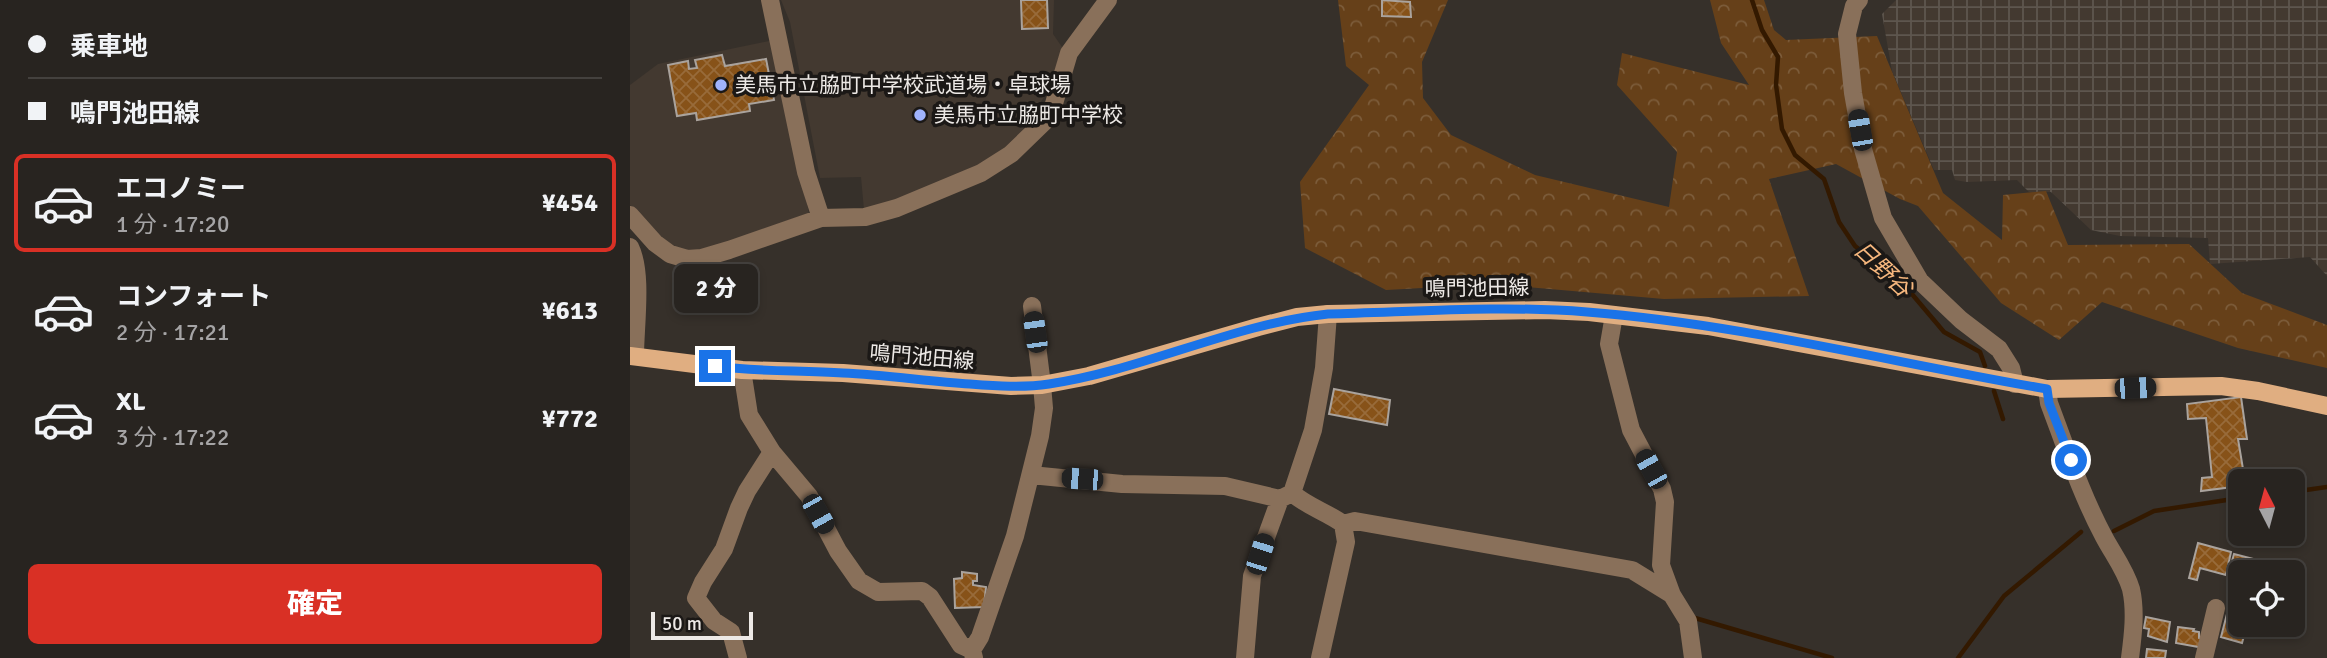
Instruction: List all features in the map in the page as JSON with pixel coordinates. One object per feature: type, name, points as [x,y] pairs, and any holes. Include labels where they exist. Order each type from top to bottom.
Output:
[{"type":"main road","name":"鳴門池田線","points":[[632,356],[742,370],[843,373],[1011,387],[1042,385],[1089,376],[1297,317],[1328,314],[1545,310],[1708,326],[2047,389],[2221,386],[2327,406]]},
{"type":"street","points":[[770,0],[806,172],[821,218]]},
{"type":"street","points":[[630,215],[655,243],[670,254],[687,259],[702,258],[821,218],[865,217],[897,208],[981,173],[1012,154],[1044,122],[1053,107],[1069,53],[1108,0]]},
{"type":"street","points":[[1859,0],[1854,6],[1847,34],[1863,149],[1883,218],[1920,281],[1961,320],[1999,349],[2011,368],[2015,384]]},
{"type":"street","points":[[630,247],[637,271],[632,356]]},
{"type":"street","points":[[742,370],[749,415],[772,452],[808,496],[838,551],[859,582],[878,592],[922,591],[930,597],[961,645],[973,654],[1015,536],[1040,436],[1044,408],[1032,306]]},
{"type":"street","points":[[1245,658],[1252,576],[1313,430],[1324,368],[1328,314]]},
{"type":"street","points":[[1614,315],[1609,344],[1631,430],[1662,489],[1665,502],[1661,565],[1672,595],[1688,621],[1693,658]]},
{"type":"street","points":[[2047,389],[2049,403],[2086,497],[2103,536],[2126,574],[2134,610],[2130,658]]},
{"type":"street","points":[[738,658],[731,632],[714,621],[696,598],[724,549],[747,491],[772,452]]},
{"type":"street","points":[[1031,475],[1122,484],[1225,486],[1286,496],[1331,515],[1343,524],[1346,542],[1320,658]]},
{"type":"street","points":[[1343,524],[1355,521],[1632,570],[1672,595]]},
{"type":"street","points":[[2204,658],[2216,608]]},
{"type":"shaded area","name":"美馬市立脇町中学校","points":[[781,0],[1054,0],[1053,34],[1062,47],[1050,88],[1015,142],[986,164],[893,202],[864,210],[861,177],[820,178],[790,22]]},
{"type":"shaded area","points":[[1896,0],[2327,0],[2327,276],[2310,257],[2210,264],[2208,238],[2120,236],[2091,230],[2051,192],[2029,192],[2017,180],[1955,180],[1952,170],[1934,170],[1892,71],[1882,14]]},
{"type":"shaded area","points":[[774,40],[809,213],[694,254],[662,242],[630,205],[630,85],[658,64]]},
{"type":"green space","points":[[1338,0],[1448,0],[1422,62],[1423,98],[1451,135],[1535,175],[1669,207],[1677,152],[1617,85],[1622,53],[1749,85],[1721,43],[1710,0],[1764,0],[1774,30],[1786,40],[1877,36],[1943,193],[2002,240],[2003,195],[2046,191],[2068,245],[2189,244],[2242,293],[2327,325],[2327,368],[2238,348],[2102,302],[2059,340],[2001,303],[1918,206],[1836,164],[1769,179],[1809,296],[1664,299],[1494,284],[1386,290],[1305,248],[1300,182],[1369,85],[1346,66]]},
{"type":"building","points":[[1021,0],[1047,0],[1048,28],[1022,29]]},
{"type":"building","points":[[1382,0],[1410,2],[1411,17],[1382,16]]},
{"type":"building","name":"美馬市立脇町中学校武道場・卓球場","points":[[722,55],[725,66],[766,59],[774,100],[749,104],[750,111],[697,120],[696,113],[677,116],[668,65],[688,61],[689,69],[697,68],[695,60]]},
{"type":"building","points":[[1334,389],[1390,400],[1387,425],[1329,414]]},
{"type":"building","points":[[2241,397],[2247,439],[2238,439],[2243,469],[2228,469],[2228,488],[2201,491],[2202,478],[2212,477],[2206,418],[2188,419],[2187,404]]},
{"type":"building","points":[[2198,543],[2231,552],[2226,575],[2200,568],[2197,580],[2189,578]]},
{"type":"building","points":[[2234,554],[2257,560],[2232,560]]},
{"type":"building","points":[[962,572],[977,574],[977,581],[973,581],[973,585],[986,587],[984,607],[955,608],[954,579],[962,578]]},
{"type":"building","points":[[2227,614],[2228,637],[2244,637],[2242,643],[2221,637]]},
{"type":"building","points":[[2146,617],[2170,622],[2167,642],[2148,636],[2149,629],[2144,628]]},
{"type":"building","points":[[2178,627],[2199,632],[2199,638],[2205,639],[2204,648],[2176,643]]},
{"type":"building","points":[[2147,649],[2166,651],[2165,658],[2146,658]]},
{"type":"waterway","name":"日野谷","points":[[1752,0],[1762,30],[1778,57],[1776,85],[1782,129],[1795,155],[1824,179],[1839,222],[1855,246],[1906,287],[1944,332],[1980,352],[1985,366]]},
{"type":"waterway","name":"日野谷","points":[[1994,391],[2003,419]]},
{"type":"waterway","points":[[2305,490],[2327,487]]},
{"type":"waterway","points":[[2114,531],[2154,511],[2228,500]]},
{"type":"waterway","points":[[1958,658],[2004,596],[2081,532]]},
{"type":"waterway","points":[[1695,618],[1832,658]]},
{"type":"place","name":"美馬市立脇町中学校武道場・卓球場","points":[[721,85]]},
{"type":"place","name":"美馬市立脇町中学校","points":[[920,115]]},
{"type":"route","points":[[715,366],[1011,387],[1052,384],[1089,376],[1297,317],[1522,310],[1589,312],[1708,326],[2047,389],[2049,403],[2071,460]]}]
